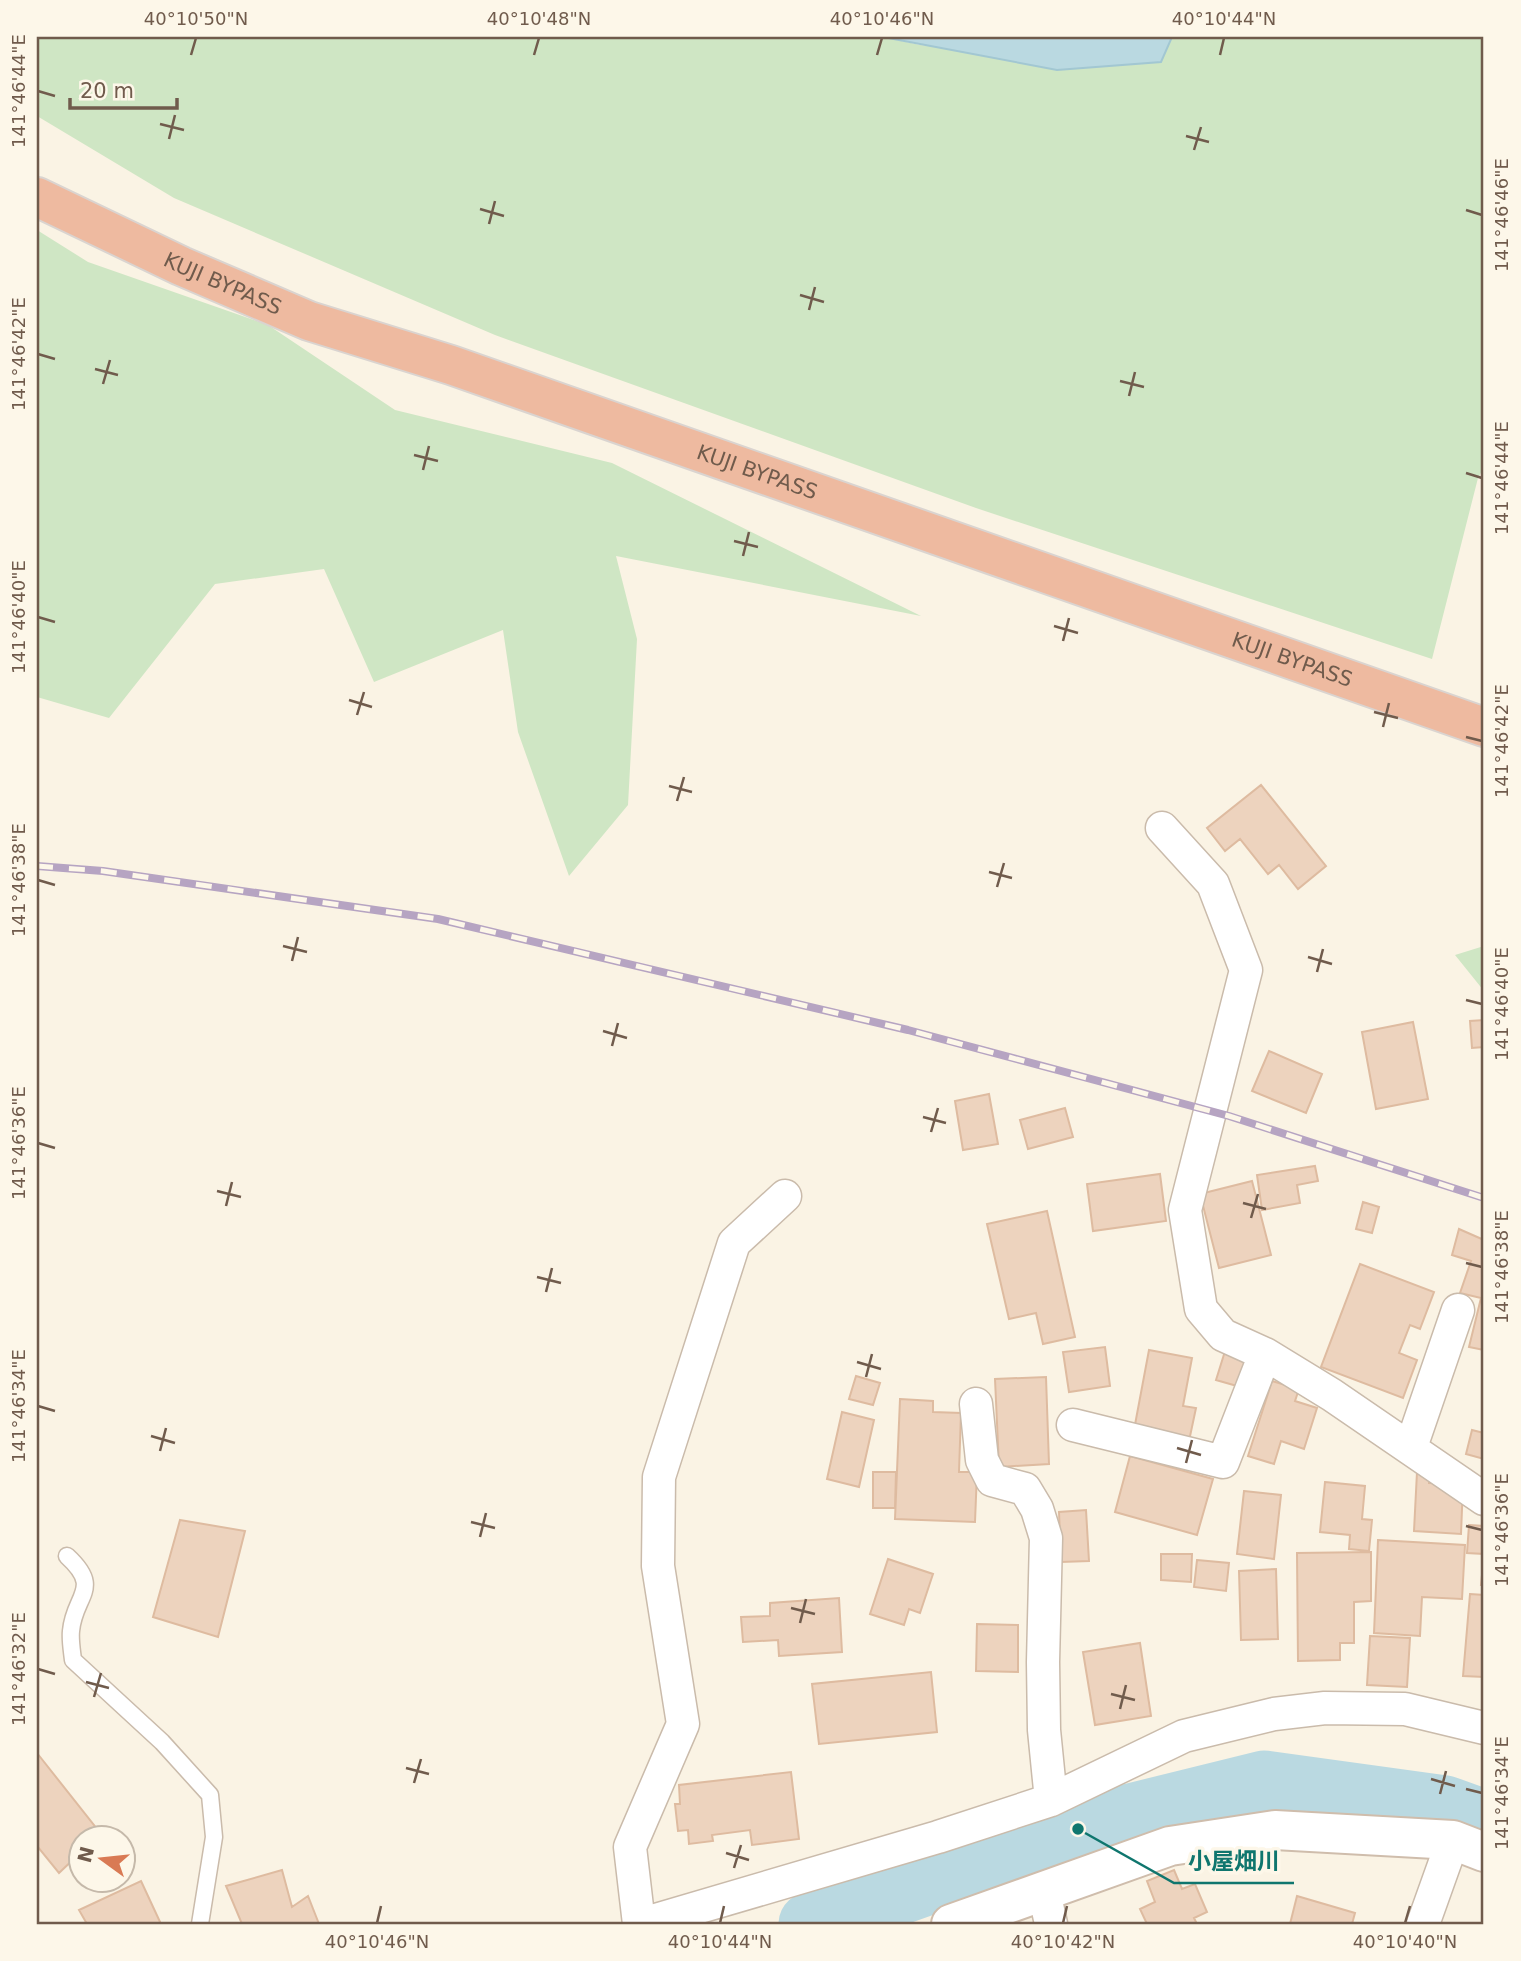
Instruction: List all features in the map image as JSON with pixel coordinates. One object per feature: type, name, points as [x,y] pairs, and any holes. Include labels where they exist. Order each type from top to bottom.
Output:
[{"type":"highway","name":"KUJI BYPASS","points":[[37,197],[181,266],[309,321],[451,365],[1484,727]]},
{"type":"street","points":[[1162,828],[1213,884],[1246,970],[1185,1210],[1201,1309],[1223,1335],[1265,1354],[1410,1447],[1484,1499]]},
{"type":"street","points":[[785,1196],[734,1243],[659,1477],[658,1566],[683,1724],[630,1847],[641,1924],[938,1837],[1051,1800],[1184,1736],[1273,1714],[1325,1708],[1405,1709],[1484,1728]]},
{"type":"street","points":[[1410,1447],[1458,1310]]},
{"type":"street","points":[[1073,1425],[1223,1462],[1265,1354]]},
{"type":"street","points":[[976,1404],[982,1460],[992,1480],[1025,1489],[1037,1509],[1046,1538],[1043,1675],[1051,1800]]},
{"type":"street","points":[[951,1924],[1048,1908],[1170,1846],[1275,1830],[1469,1846],[1423,1924]]},
{"type":"lane","points":[[67,1556],[83,1571],[87,1590],[71,1629],[73,1660],[162,1742],[210,1795],[214,1837],[200,1924]]},
{"type":"green space","points":[[37,37],[883,37],[920,45],[1161,62],[1172,37],[1484,37],[1484,467],[1478,478],[1432,659],[976,508],[495,335],[174,198],[37,116]]},
{"type":"green space","points":[[37,230],[88,262],[268,325],[395,410],[612,463],[921,616],[616,556],[637,639],[628,805],[569,876],[518,732],[503,630],[374,682],[324,569],[215,584],[109,718],[37,697]]},
{"type":"green space","points":[[1484,946],[1484,991],[1455,955]]},
{"type":"water","points":[[883,37],[1172,37],[1161,62],[1057,70]]},
{"type":"building","points":[[1261,785],[1326,866],[1298,889],[1279,865],[1268,874],[1240,839],[1225,851],[1207,828]]},
{"type":"building","points":[[1484,1020],[1484,1047],[1472,1048],[1470,1021]]},
{"type":"building","points":[[1413,1022],[1428,1099],[1376,1109],[1362,1032]]},
{"type":"building","points":[[1269,1051],[1322,1074],[1306,1113],[1252,1091]]},
{"type":"building","points":[[989,1094],[998,1144],[963,1150],[955,1101]]},
{"type":"building","points":[[1065,1108],[1073,1137],[1028,1149],[1020,1120]]},
{"type":"building","points":[[1315,1166],[1318,1181],[1297,1185],[1300,1203],[1262,1210],[1257,1175]]},
{"type":"building","points":[[1160,1174],[1166,1221],[1093,1231],[1087,1184]]},
{"type":"building","points":[[1252,1181],[1271,1255],[1219,1268],[1200,1194]]},
{"type":"building","points":[[1363,1202],[1379,1207],[1372,1233],[1356,1229]]},
{"type":"building","points":[[1047,1211],[1075,1337],[1043,1344],[1036,1313],[1009,1319],[987,1224]]},
{"type":"building","points":[[1459,1229],[1484,1240],[1484,1350],[1469,1347],[1481,1298],[1460,1293],[1471,1261],[1452,1255]]},
{"type":"building","points":[[1360,1264],[1434,1292],[1420,1329],[1410,1325],[1399,1353],[1417,1360],[1403,1398],[1321,1367]]},
{"type":"building","points":[[1105,1347],[1110,1386],[1069,1392],[1063,1352]]},
{"type":"building","points":[[1226,1348],[1253,1357],[1244,1388],[1216,1380]]},
{"type":"building","points":[[1149,1350],[1192,1358],[1183,1406],[1196,1408],[1189,1441],[1134,1430]]},
{"type":"building","points":[[856,1376],[880,1383],[873,1405],[849,1399]]},
{"type":"building","points":[[1046,1377],[1049,1464],[999,1467],[995,1379]]},
{"type":"building","points":[[1272,1381],[1299,1389],[1295,1401],[1317,1408],[1304,1449],[1281,1441],[1274,1464],[1248,1456]]},
{"type":"building","points":[[900,1399],[933,1401],[933,1412],[961,1413],[959,1472],[977,1472],[975,1522],[895,1519]]},
{"type":"building","points":[[842,1412],[874,1420],[859,1487],[827,1479]]},
{"type":"building","points":[[1472,1430],[1484,1433],[1484,1459],[1466,1454]]},
{"type":"building","points":[[1130,1456],[1213,1479],[1197,1535],[1115,1512]]},
{"type":"building","points":[[873,1472],[896,1472],[895,1508],[873,1508]]},
{"type":"building","points":[[1417,1472],[1429,1472],[1429,1483],[1463,1484],[1461,1534],[1414,1531]]},
{"type":"building","points":[[1325,1482],[1365,1486],[1362,1519],[1372,1520],[1369,1551],[1349,1549],[1350,1535],[1320,1532]]},
{"type":"building","points":[[1244,1491],[1281,1495],[1274,1559],[1237,1554]]},
{"type":"building","points":[[1086,1510],[1089,1561],[1061,1562],[1059,1512]]},
{"type":"building","points":[[180,1520],[245,1531],[218,1637],[153,1617]]},
{"type":"building","points":[[1469,1525],[1484,1526],[1484,1554],[1467,1553]]},
{"type":"building","points":[[1378,1540],[1465,1545],[1462,1599],[1422,1597],[1420,1636],[1374,1633]]},
{"type":"building","points":[[1371,1552],[1371,1601],[1354,1602],[1354,1643],[1340,1643],[1340,1660],[1298,1661],[1297,1553]]},
{"type":"building","points":[[1161,1554],[1192,1554],[1191,1582],[1161,1580]]},
{"type":"building","points":[[1484,1554],[1484,1585],[1481,1585]]},
{"type":"building","points":[[888,1559],[933,1574],[920,1613],[909,1609],[904,1625],[870,1614]]},
{"type":"building","points":[[1197,1560],[1229,1563],[1226,1591],[1194,1587]]},
{"type":"building","points":[[1276,1569],[1278,1639],[1241,1640],[1239,1571]]},
{"type":"building","points":[[1470,1594],[1484,1595],[1484,1677],[1463,1676]]},
{"type":"building","points":[[839,1598],[842,1652],[779,1656],[778,1640],[743,1642],[741,1617],[770,1616],[770,1603]]},
{"type":"building","points":[[977,1624],[1018,1625],[1018,1672],[976,1671]]},
{"type":"building","points":[[1370,1636],[1410,1638],[1407,1687],[1367,1685]]},
{"type":"building","points":[[1140,1643],[1151,1716],[1095,1725],[1083,1652]]},
{"type":"building","points":[[931,1672],[937,1732],[819,1744],[812,1684]]},
{"type":"building","points":[[37,1753],[94,1825],[66,1825],[66,1866],[59,1873],[37,1846]]},
{"type":"building","points":[[791,1772],[799,1839],[752,1845],[750,1830],[712,1835],[713,1841],[689,1844],[688,1830],[678,1831],[675,1804],[680,1804],[679,1785]]},
{"type":"building","points":[[282,1870],[292,1907],[308,1896],[319,1924],[242,1924],[226,1886]]},
{"type":"building","points":[[1174,1870],[1182,1889],[1195,1884],[1207,1912],[1194,1918],[1197,1924],[1147,1924],[1140,1909],[1155,1902],[1147,1881]]},
{"type":"building","points":[[141,1881],[161,1924],[87,1924],[79,1910],[111,1895],[136,1895],[136,1883]]},
{"type":"building","points":[[1297,1896],[1355,1913],[1352,1924],[1290,1924]]},
{"type":"waterway","points":[[811,1924],[1078,1829],[1264,1783],[1445,1808],[1484,1822]]},
{"type":"railway","points":[[37,866],[103,871],[438,919],[908,1030],[1229,1116],[1484,1198]]},
{"type":"place","name":"小屋畑川","points":[[1078,1829]]}]
